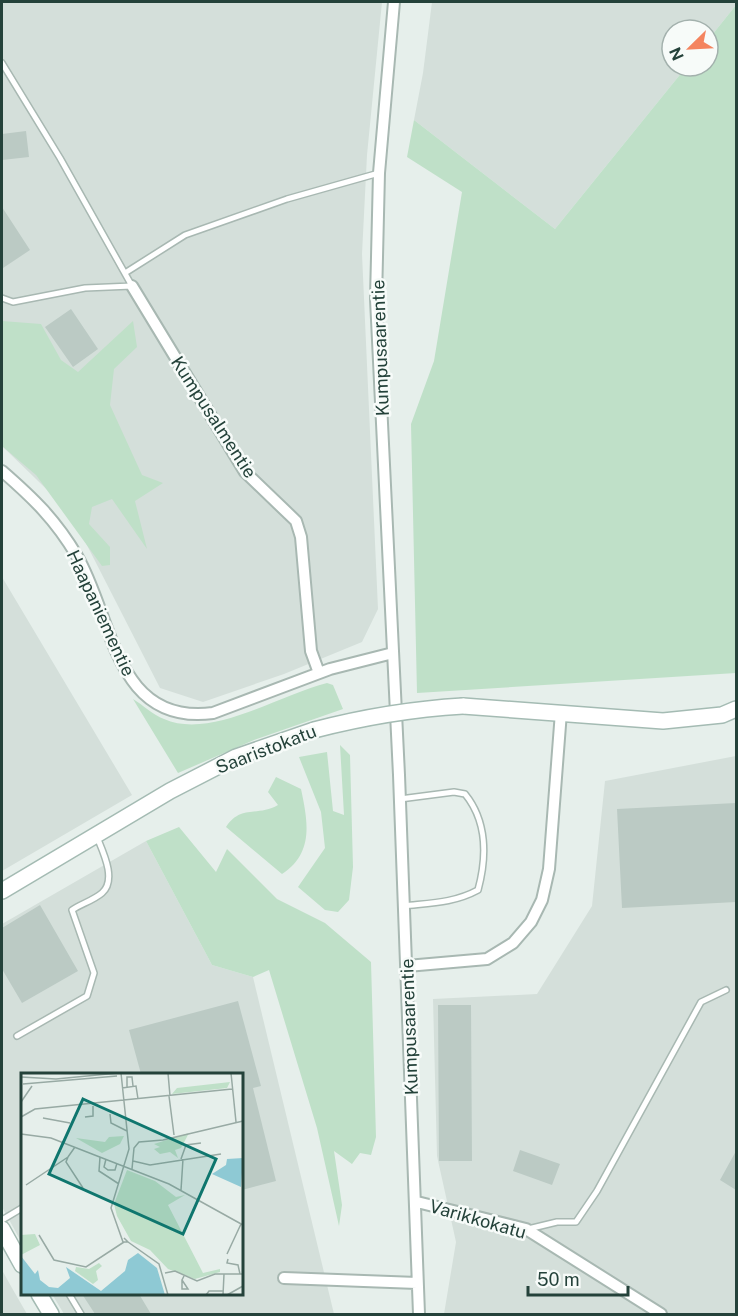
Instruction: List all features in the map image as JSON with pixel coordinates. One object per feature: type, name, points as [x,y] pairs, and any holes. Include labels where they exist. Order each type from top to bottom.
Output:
[{"type":"main road","name":"Saaristokatu","points":[[2,891],[170,791],[236,758],[314,730],[360,718],[408,710],[464,706],[663,721],[722,715],[736,709]]},
{"type":"main road","points":[[2,1229],[21,1263]]},
{"type":"main road","points":[[41,1295],[51,1314]]},
{"type":"street","name":"Kumpusaarentie","points":[[394,2],[379,173],[376,299],[396,694],[417,1202],[419,1314]]},
{"type":"street","name":"Kumpusalmentie","points":[[132,286],[245,472],[296,521],[302,537],[311,651],[318,673]]},
{"type":"street","name":"Haapaniementie","points":[[2,471],[43,507],[78,557],[114,648],[125,669],[143,695],[165,708],[197,716],[213,713],[318,673],[370,657],[393,653]]},
{"type":"street","points":[[407,966],[487,959],[513,943],[531,922],[542,900],[549,869],[561,712]]},
{"type":"street","name":"Varikkokatu","points":[[417,1202],[526,1229],[661,1314]]},
{"type":"street","points":[[284,1278],[417,1283]]},
{"type":"lane","points":[[2,63],[60,158],[132,286],[86,288],[13,302],[2,298]]},
{"type":"lane","points":[[125,273],[185,235],[287,199],[379,173]]},
{"type":"lane","points":[[400,799],[454,792],[465,794],[475,806],[482,827],[484,850],[478,890],[462,898],[445,902],[404,906]]},
{"type":"lane","points":[[18,1036],[87,996],[94,973],[72,910],[103,893],[107,885],[109,875],[97,835]]},
{"type":"lane","points":[[526,1229],[557,1222],[576,1222],[597,1191],[701,1002],[726,990]]},
{"type":"lane","points":[[2,1220],[21,1209]]},
{"type":"lane","points":[[70,1295],[81,1314]]},
{"type":"shaded area","points":[[2,2],[382,2],[367,155],[362,254],[378,609],[362,642],[284,674],[203,702],[160,688],[70,512],[2,446]]},
{"type":"shaded area","points":[[432,2],[736,2],[720,25],[720,18],[660,18],[660,78],[677,78],[555,229],[414,120],[423,73]]},
{"type":"shaded area","points":[[2,577],[132,795],[2,871]]},
{"type":"shaded area","points":[[736,756],[736,1314],[444,1314],[456,1242],[437,1156],[433,999],[537,994],[592,906],[605,781]]},
{"type":"shaded area","points":[[146,841],[212,965],[253,977],[334,1314],[64,1314],[53,1295],[243,1295],[243,1073],[21,1073],[21,1241],[2,1207],[2,924]]},
{"type":"shaded area","points":[[2,1270],[12,1288],[27,1314],[2,1314]]},
{"type":"green space","points":[[736,5],[736,673],[417,693],[411,424],[434,361],[462,192],[407,157],[414,120],[555,229],[677,78],[720,78],[720,25]]},
{"type":"green space","points":[[2,321],[41,324],[61,360],[78,372],[133,321],[137,347],[114,369],[110,405],[142,475],[163,483],[135,501],[147,549],[112,499],[92,507],[89,524],[110,547],[110,565],[102,566],[36,475],[2,446]]},
{"type":"green space","points":[[327,683],[333,685],[343,709],[254,740],[178,773],[133,699],[164,719],[183,724],[203,724],[246,713]]},
{"type":"green space","points":[[340,745],[350,755],[353,867],[349,900],[338,912],[325,910],[298,887],[325,848],[321,812],[299,757],[327,752],[333,811],[344,815]]},
{"type":"green space","points":[[276,777],[301,789],[307,825],[304,847],[292,866],[282,874],[226,827],[232,820],[244,813],[278,805],[268,792]]},
{"type":"green space","points":[[179,827],[216,872],[227,849],[277,899],[325,923],[371,962],[376,1137],[371,1155],[360,1153],[352,1164],[334,1151],[342,1205],[339,1226],[317,1128],[269,970],[253,977],[212,965],[146,841]]},
{"type":"building","points":[[26,131],[29,157],[2,160],[2,134]]},
{"type":"building","points":[[2,207],[30,250],[3,268],[2,266]]},
{"type":"building","points":[[71,309],[98,349],[73,367],[45,327]]},
{"type":"building","points":[[736,803],[736,902],[622,908],[617,809]]},
{"type":"building","points":[[40,905],[78,971],[22,1003],[2,969],[2,928]]},
{"type":"building","points":[[238,1001],[261,1086],[253,1088],[276,1181],[243,1190],[243,1073],[141,1073],[129,1030]]},
{"type":"building","points":[[438,1005],[471,1005],[472,1161],[439,1161]]},
{"type":"building","points":[[520,1150],[560,1164],[552,1185],[513,1171]]},
{"type":"building","points":[[736,1151],[736,1190],[720,1180]]},
{"type":"building","points":[[83,1295],[140,1295],[151,1314],[95,1314]]}]
